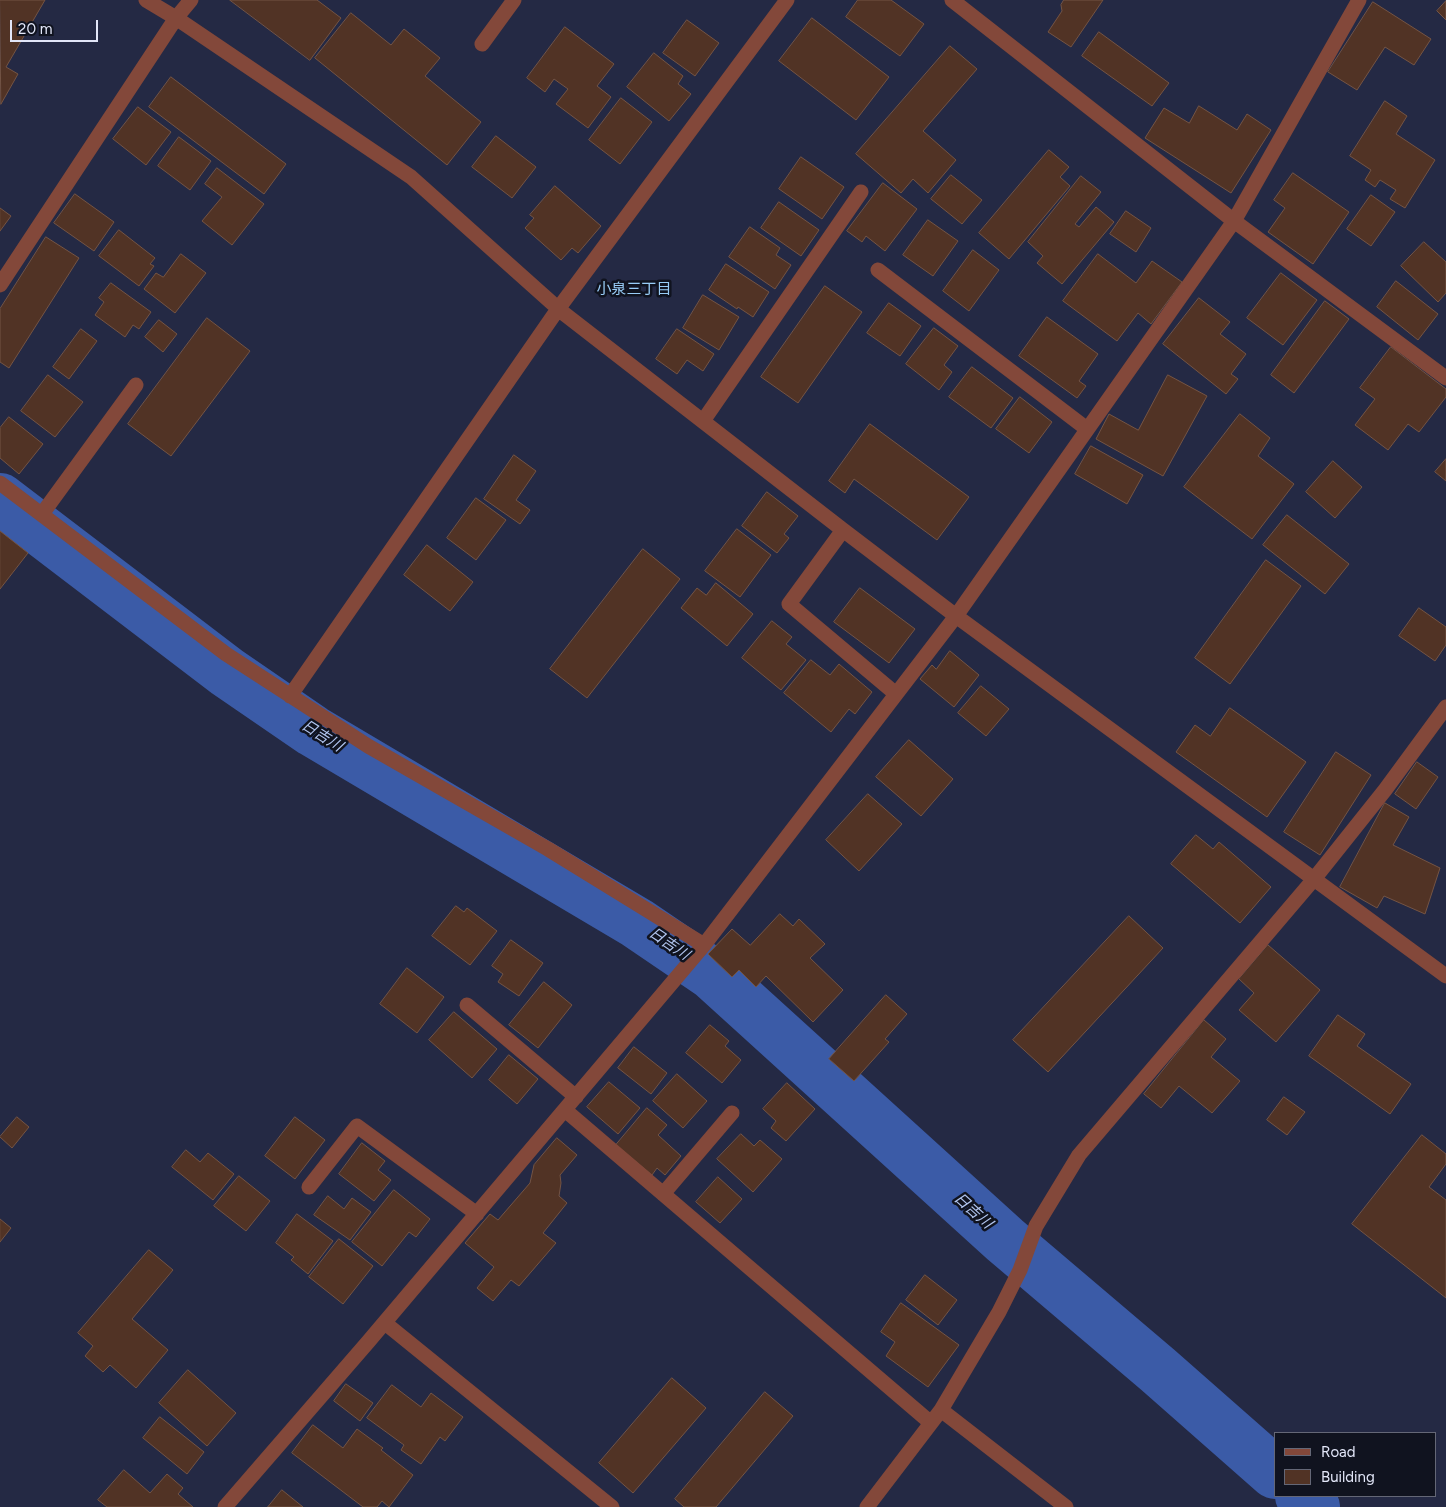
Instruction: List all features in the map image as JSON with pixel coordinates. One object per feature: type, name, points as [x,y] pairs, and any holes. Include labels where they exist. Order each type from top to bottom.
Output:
[{"type":"street","points":[[146,0],[176,18],[411,177],[558,309],[843,530],[956,616],[1446,976]]},
{"type":"street","points":[[0,285],[176,18],[191,0]]},
{"type":"street","points":[[482,44],[514,0]]},
{"type":"street","points":[[290,696],[558,309],[787,0]]},
{"type":"street","points":[[952,0],[1234,221],[1446,378]]},
{"type":"street","points":[[225,1507],[385,1322],[704,945],[956,616],[1234,221],[1359,0]]},
{"type":"street","points":[[703,421],[861,192]]},
{"type":"street","points":[[878,270],[1087,429]]},
{"type":"street","points":[[42,514],[136,385]]},
{"type":"street","points":[[2,490],[42,514],[226,654],[290,696],[368,746],[548,849],[704,945]]},
{"type":"street","points":[[843,530],[790,604],[896,694]]},
{"type":"street","points":[[867,1507],[941,1410],[999,1312],[1020,1270],[1036,1226],[1079,1155],[1314,879],[1385,790],[1446,707]]},
{"type":"street","points":[[467,1005],[576,1097]]},
{"type":"street","points":[[565,1110],[931,1423]]},
{"type":"street","points":[[663,1194],[732,1113]]},
{"type":"street","points":[[309,1187],[357,1126],[477,1214]]},
{"type":"street","points":[[385,1322],[612,1507]]},
{"type":"street","points":[[941,1410],[1066,1507]]},
{"type":"building","points":[[0,0],[45,0],[6,67],[18,74],[1,104]]},
{"type":"building","points":[[230,0],[317,0],[341,18],[310,60]]},
{"type":"building","points":[[858,0],[891,0],[924,24],[900,56],[846,17]]},
{"type":"building","points":[[1064,0],[1103,0],[1071,47],[1048,32],[1062,11],[1061,5]]},
{"type":"building","points":[[1446,1],[1446,20],[1437,11]]},
{"type":"building","points":[[1373,2],[1431,39],[1414,65],[1385,47],[1357,90],[1328,72]]},
{"type":"building","points":[[351,13],[391,45],[404,29],[440,58],[425,76],[481,122],[447,165],[315,58]]},
{"type":"building","points":[[812,18],[889,77],[856,120],[779,61]]},
{"type":"building","points":[[687,20],[719,43],[695,76],[663,53]]},
{"type":"building","points":[[565,27],[614,64],[597,86],[611,97],[588,128],[556,104],[568,89],[554,79],[545,92],[527,78]]},
{"type":"building","points":[[1099,32],[1169,83],[1152,106],[1082,56]]},
{"type":"building","points":[[950,46],[977,69],[923,131],[956,160],[928,193],[913,179],[901,193],[856,154]]},
{"type":"building","points":[[654,53],[683,76],[678,84],[691,94],[669,121],[627,87]]},
{"type":"building","points":[[171,77],[286,164],[264,194],[149,107]]},
{"type":"building","points":[[621,98],[652,122],[620,164],[589,140]]},
{"type":"building","points":[[1385,101],[1407,116],[1396,134],[1435,160],[1405,208],[1390,199],[1396,190],[1380,180],[1375,187],[1365,180],[1371,170],[1350,156]]},
{"type":"building","points":[[1199,106],[1237,130],[1247,114],[1271,130],[1231,193],[1145,138],[1164,108],[1189,123]]},
{"type":"building","points":[[138,107],[171,132],[146,165],[113,139]]},
{"type":"building","points":[[496,136],[536,167],[512,198],[472,167]]},
{"type":"building","points":[[179,137],[211,161],[190,190],[158,166]]},
{"type":"building","points":[[1049,150],[1069,167],[1060,177],[1070,186],[1009,259],[979,233]]},
{"type":"building","points":[[801,157],[844,187],[822,219],[779,189]]},
{"type":"building","points":[[217,168],[264,204],[232,245],[202,221],[222,197],[205,184]]},
{"type":"building","points":[[1293,173],[1349,212],[1313,264],[1268,232],[1285,208],[1274,200]]},
{"type":"building","points":[[951,175],[982,200],[962,224],[931,199]]},
{"type":"building","points":[[1081,176],[1101,192],[1075,224],[1079,227],[1096,207],[1114,222],[1062,284],[1037,263],[1043,256],[1028,242]]},
{"type":"building","points":[[883,183],[917,209],[885,251],[866,236],[862,242],[847,231]]},
{"type":"building","points":[[555,186],[601,226],[578,253],[572,248],[561,260],[525,228],[534,218],[530,215]]},
{"type":"building","points":[[75,194],[114,222],[94,251],[54,223]]},
{"type":"building","points":[[1371,195],[1395,212],[1371,246],[1347,229]]},
{"type":"building","points":[[779,202],[819,230],[801,256],[761,228]]},
{"type":"building","points":[[0,208],[11,216],[0,231]]},
{"type":"building","points":[[1126,211],[1151,228],[1136,252],[1110,234]]},
{"type":"building","points":[[928,220],[958,241],[933,276],[903,255]]},
{"type":"building","points":[[750,227],[780,248],[776,255],[791,265],[775,289],[729,257]]},
{"type":"building","points":[[119,230],[155,258],[150,264],[154,266],[139,286],[99,256]]},
{"type":"building","points":[[46,237],[79,258],[9,368],[0,362],[0,309]]},
{"type":"building","points":[[1424,242],[1446,262],[1446,293],[1438,302],[1401,266]]},
{"type":"building","points":[[973,250],[999,270],[969,311],[943,291]]},
{"type":"building","points":[[181,254],[206,273],[175,313],[144,289],[156,273],[163,277]]},
{"type":"building","points":[[1098,254],[1136,283],[1152,261],[1182,282],[1151,324],[1138,313],[1117,341],[1063,301]]},
{"type":"building","points":[[726,264],[769,292],[753,317],[738,307],[737,309],[709,290]]},
{"type":"building","points":[[1281,273],[1317,300],[1283,345],[1247,318]]},
{"type":"building","points":[[1396,281],[1438,314],[1418,340],[1377,307]]},
{"type":"building","points":[[111,283],[151,312],[139,329],[133,325],[125,337],[95,315],[104,302],[99,298]]},
{"type":"building","points":[[825,286],[862,312],[798,403],[761,377]]},
{"type":"building","points":[[703,295],[739,317],[719,350],[683,328]]},
{"type":"building","points":[[1199,298],[1230,322],[1220,334],[1246,354],[1231,374],[1238,379],[1226,394],[1163,344]]},
{"type":"building","points":[[1325,301],[1349,319],[1294,393],[1271,375]]},
{"type":"building","points":[[889,303],[921,326],[900,356],[867,333]]},
{"type":"building","points":[[1047,317],[1098,354],[1079,381],[1086,386],[1077,398],[1019,356]]},
{"type":"building","points":[[207,318],[250,351],[171,456],[128,424]]},
{"type":"building","points":[[159,320],[177,334],[163,352],[145,337]]},
{"type":"building","points":[[934,328],[958,346],[944,365],[952,372],[939,390],[906,364]]},
{"type":"building","points":[[81,329],[97,341],[69,379],[53,367]]},
{"type":"building","points":[[677,329],[714,354],[703,371],[687,360],[677,374],[656,359]]},
{"type":"building","points":[[1391,347],[1446,389],[1446,397],[1419,432],[1408,424],[1388,450],[1355,425],[1375,399],[1360,388]]},
{"type":"building","points":[[972,367],[1013,398],[991,428],[949,397]]},
{"type":"building","points":[[48,375],[83,402],[55,437],[21,411]]},
{"type":"building","points":[[1168,375],[1207,396],[1163,476],[1096,439],[1109,414],[1138,430]]},
{"type":"building","points":[[1020,397],[1052,422],[1029,453],[996,429]]},
{"type":"building","points":[[1240,414],[1270,438],[1258,456],[1294,484],[1252,539],[1184,487]]},
{"type":"building","points":[[9,417],[43,444],[19,474],[0,458],[0,428]]},
{"type":"building","points":[[870,424],[969,497],[937,540],[854,479],[845,493],[829,481]]},
{"type":"building","points":[[1091,446],[1143,475],[1127,504],[1075,474]]},
{"type":"building","points":[[514,455],[536,471],[516,500],[530,510],[520,524],[484,499]]},
{"type":"building","points":[[1446,459],[1446,481],[1435,472]]},
{"type":"building","points":[[1333,461],[1362,487],[1335,518],[1306,492]]},
{"type":"building","points":[[767,492],[798,516],[784,534],[789,538],[777,553],[742,526]]},
{"type":"building","points":[[476,498],[506,520],[476,560],[447,538]]},
{"type":"building","points":[[1287,515],[1349,564],[1325,594],[1263,545]]},
{"type":"building","points":[[737,529],[771,555],[740,597],[705,571]]},
{"type":"building","points":[[0,531],[28,553],[0,589]]},
{"type":"building","points":[[427,545],[473,582],[450,611],[404,575]]},
{"type":"building","points":[[643,549],[680,579],[587,698],[550,669]]},
{"type":"building","points":[[1266,560],[1301,586],[1230,684],[1195,658]]},
{"type":"building","points":[[716,583],[753,614],[727,646],[681,608],[697,588],[706,595]]},
{"type":"building","points":[[860,588],[915,629],[889,663],[834,622]]},
{"type":"building","points":[[1419,608],[1446,627],[1446,645],[1435,661],[1399,636]]},
{"type":"building","points":[[772,621],[792,637],[786,644],[806,660],[781,690],[742,658]]},
{"type":"building","points":[[950,651],[979,675],[954,707],[920,679],[932,665],[936,669]]},
{"type":"building","points":[[811,660],[830,675],[839,664],[872,692],[855,714],[849,709],[831,732],[784,693]]},
{"type":"building","points":[[981,686],[1009,709],[986,736],[958,713]]},
{"type":"building","points":[[1230,708],[1306,762],[1267,817],[1176,752],[1195,725],[1210,736]]},
{"type":"building","points":[[909,740],[953,779],[921,816],[876,777]]},
{"type":"building","points":[[1336,752],[1371,775],[1320,855],[1284,832]]},
{"type":"building","points":[[1417,762],[1438,777],[1416,809],[1395,794]]},
{"type":"building","points":[[868,794],[902,824],[859,871],[826,840]]},
{"type":"building","points":[[1385,803],[1409,817],[1393,845],[1440,868],[1425,914],[1384,896],[1377,908],[1340,887]]},
{"type":"building","points":[[1196,835],[1213,849],[1219,842],[1271,887],[1240,923],[1171,864]]},
{"type":"building","points":[[456,906],[464,912],[467,908],[497,931],[470,965],[432,936]]},
{"type":"building","points":[[780,914],[793,926],[799,919],[825,944],[810,958],[843,990],[813,1022],[766,976],[756,987],[739,970],[732,977],[708,954],[732,929],[750,945]]},
{"type":"building","points":[[1129,916],[1163,948],[1048,1072],[1013,1040]]},
{"type":"building","points":[[511,940],[543,963],[519,996],[498,982],[503,974],[492,966]]},
{"type":"building","points":[[1268,945],[1320,990],[1276,1042],[1239,1010],[1254,993],[1239,979]]},
{"type":"building","points":[[407,968],[444,997],[417,1033],[380,1004]]},
{"type":"building","points":[[544,982],[572,1005],[538,1048],[509,1025]]},
{"type":"building","points":[[886,995],[907,1014],[885,1039],[889,1042],[854,1081],[829,1059]]},
{"type":"building","points":[[454,1012],[497,1049],[472,1078],[429,1040]]},
{"type":"building","points":[[1338,1015],[1365,1034],[1357,1046],[1411,1084],[1390,1114],[1309,1056]]},
{"type":"building","points":[[1204,1020],[1226,1039],[1211,1057],[1240,1081],[1212,1113],[1179,1086],[1161,1108],[1144,1094]]},
{"type":"building","points":[[710,1025],[729,1041],[725,1046],[741,1060],[722,1083],[686,1053]]},
{"type":"building","points":[[634,1047],[667,1073],[651,1094],[618,1068]]},
{"type":"building","points":[[509,1055],[538,1079],[517,1104],[489,1080]]},
{"type":"building","points":[[677,1074],[707,1101],[683,1128],[653,1101]]},
{"type":"building","points":[[609,1082],[640,1108],[618,1134],[587,1107]]},
{"type":"building","points":[[787,1083],[815,1109],[786,1141],[771,1128],[776,1121],[763,1109]]},
{"type":"building","points":[[1284,1097],[1305,1112],[1287,1135],[1267,1120]]},
{"type":"building","points":[[647,1108],[667,1125],[658,1135],[681,1156],[665,1175],[657,1168],[652,1175],[616,1145]]},
{"type":"building","points":[[17,1117],[29,1127],[12,1148],[0,1137]]},
{"type":"building","points":[[295,1117],[325,1140],[295,1179],[265,1156]]},
{"type":"building","points":[[741,1134],[754,1146],[760,1140],[782,1159],[753,1192],[717,1159]]},
{"type":"building","points":[[1422,1135],[1446,1154],[1446,1164],[1429,1187],[1446,1200],[1446,1298],[1352,1224]]},
{"type":"building","points":[[557,1138],[577,1155],[560,1175],[559,1196],[567,1203],[543,1233],[556,1243],[519,1286],[511,1280],[493,1301],[477,1288],[494,1267],[465,1243],[490,1214],[498,1220],[530,1183],[534,1165]]},
{"type":"building","points":[[362,1143],[385,1161],[378,1170],[391,1180],[374,1201],[339,1174]]},
{"type":"building","points":[[186,1150],[200,1162],[208,1153],[234,1174],[213,1200],[172,1167]]},
{"type":"building","points":[[239,1176],[270,1201],[246,1231],[214,1206]]},
{"type":"building","points":[[718,1177],[742,1199],[720,1223],[696,1202]]},
{"type":"building","points":[[394,1190],[430,1219],[416,1237],[409,1232],[382,1266],[352,1242]]},
{"type":"building","points":[[328,1196],[344,1209],[352,1198],[371,1212],[350,1240],[314,1215]]},
{"type":"building","points":[[297,1214],[333,1241],[308,1274],[291,1260],[294,1257],[276,1243]]},
{"type":"building","points":[[0,1219],[11,1228],[0,1242]]},
{"type":"building","points":[[339,1239],[373,1266],[343,1304],[309,1277]]},
{"type":"building","points":[[149,1250],[173,1270],[132,1319],[168,1350],[136,1388],[110,1365],[103,1372],[85,1356],[93,1346],[78,1333]]},
{"type":"building","points":[[925,1275],[957,1300],[938,1325],[906,1300]]},
{"type":"building","points":[[901,1303],[959,1345],[928,1387],[886,1356],[895,1342],[881,1332]]},
{"type":"building","points":[[188,1370],[236,1413],[207,1446],[159,1403]]},
{"type":"building","points":[[672,1378],[706,1408],[633,1493],[599,1463]]},
{"type":"building","points":[[346,1384],[373,1403],[360,1421],[334,1401]]},
{"type":"building","points":[[392,1385],[421,1407],[431,1393],[463,1417],[445,1441],[440,1437],[421,1464],[401,1450],[404,1445],[367,1418]]},
{"type":"building","points":[[765,1392],[793,1416],[716,1507],[684,1507],[675,1499]]},
{"type":"building","points":[[160,1417],[204,1452],[187,1474],[143,1438]]},
{"type":"building","points":[[313,1425],[343,1448],[357,1429],[383,1448],[381,1450],[413,1475],[389,1507],[382,1501],[377,1507],[363,1507],[292,1453]]},
{"type":"building","points":[[124,1470],[150,1493],[167,1474],[183,1488],[178,1494],[193,1507],[107,1507],[98,1500]]},
{"type":"building","points":[[282,1490],[303,1507],[268,1507]]},
{"type":"waterway","name":"日吉川","points":[[0,499],[227,672],[313,731],[637,923],[712,974],[1005,1240],[1158,1370],[1274,1472]]},
{"type":"waterway","name":"日吉川","points":[[1302,1497],[1314,1507]]},
{"type":"district","name":"小泉三丁目","points":[[634,290]]}]
